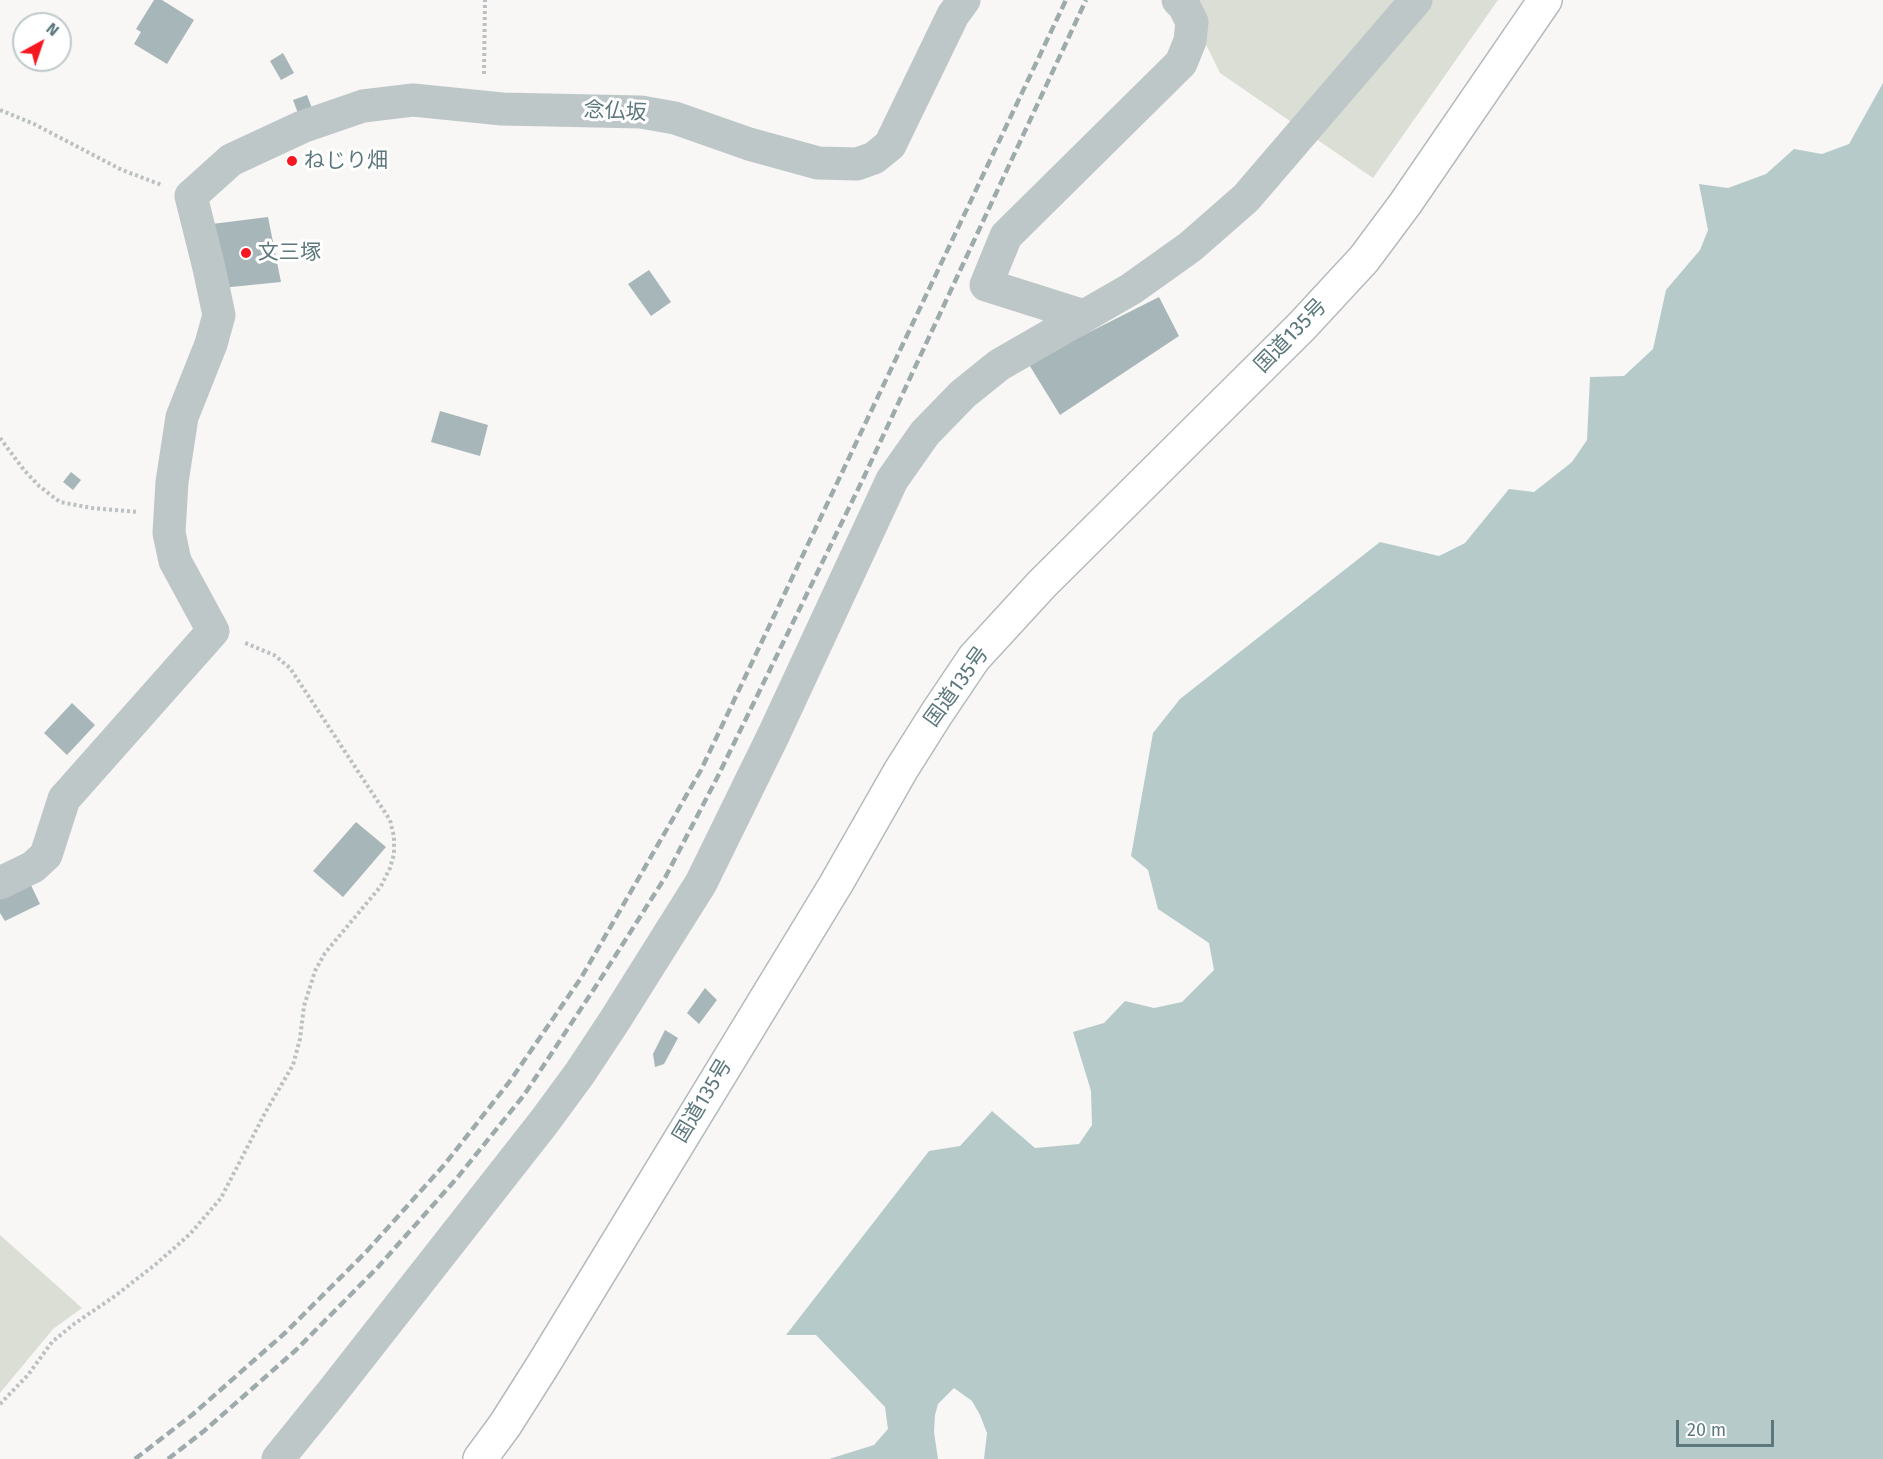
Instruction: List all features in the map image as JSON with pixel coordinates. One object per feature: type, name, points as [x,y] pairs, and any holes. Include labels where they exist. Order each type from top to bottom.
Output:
[{"type":"highway","name":"国道135号","points":[[480,1459],[505,1425],[549,1355],[830,894],[901,770],[974,658],[1042,584],[1287,342],[1364,259],[1405,204],[1545,0]]},
{"type":"street","name":"念仏坂","points":[[191,196],[231,160],[302,127],[363,106],[413,100],[484,107],[641,112],[675,118],[749,144],[818,163],[857,164],[874,158],[890,145],[953,15],[964,0]]},
{"type":"street","points":[[1084,316],[986,285],[1006,236],[1181,63],[1190,41],[1192,22],[1184,6],[1178,0]]},
{"type":"street","points":[[278,1459],[544,1122],[580,1073],[701,883],[774,734],[892,480],[925,433],[963,394],[999,365],[1131,289],[1190,247],[1246,198],[1416,0]]},
{"type":"street","points":[[0,883],[33,867],[46,855],[64,799],[213,631],[175,561],[169,533],[171,482],[182,417],[211,344],[219,315],[191,196]]},
{"type":"path","points":[[484,107],[485,0]]},
{"type":"path","points":[[0,110],[34,124],[122,170],[191,196]]},
{"type":"path","points":[[0,438],[39,486],[60,502],[92,508],[170,514]]},
{"type":"path","points":[[0,1404],[28,1375],[52,1342],[156,1264],[190,1234],[221,1198],[293,1065],[300,1039],[304,1006],[315,971],[326,953],[381,886],[394,854],[394,837],[390,820],[290,668],[274,655],[213,631]]},
{"type":"shaded area","points":[[1184,0],[1498,0],[1373,178],[1220,73]]},
{"type":"shaded area","points":[[1883,83],[1883,1459],[984,1459],[987,1433],[980,1415],[972,1401],[954,1388],[938,1404],[935,1415],[934,1432],[938,1459],[829,1459],[874,1445],[888,1429],[885,1407],[816,1335],[786,1335],[929,1151],[960,1146],[992,1111],[1035,1148],[1079,1144],[1092,1125],[1091,1091],[1073,1032],[1104,1023],[1125,1001],[1154,1008],[1182,1002],[1214,970],[1209,943],[1158,909],[1148,870],[1131,856],[1153,733],[1180,699],[1380,542],[1439,556],[1465,543],[1509,489],[1534,492],[1572,462],[1587,440],[1590,377],[1624,376],[1653,349],[1666,290],[1700,250],[1708,230],[1699,184],[1728,188],[1766,174],[1794,149],[1822,154],[1849,144]]},
{"type":"shaded area","points":[[0,1235],[82,1308],[53,1329],[0,1393]]},
{"type":"building","points":[[154,0],[162,0],[194,20],[167,64],[134,44],[141,32],[136,29]]},
{"type":"building","points":[[283,53],[294,73],[281,80],[270,61]]},
{"type":"building","points":[[307,95],[313,111],[299,116],[293,100]]},
{"type":"building","name":"文三塚","points":[[268,217],[281,282],[221,288],[212,224]]},
{"type":"building","points":[[649,270],[671,302],[651,316],[628,284]]},
{"type":"building","points":[[1159,297],[1179,336],[1060,415],[1028,363]]},
{"type":"building","points":[[440,411],[488,425],[480,456],[431,442]]},
{"type":"building","points":[[71,472],[81,480],[73,490],[63,482]]},
{"type":"building","points":[[72,703],[95,725],[67,755],[44,733]]},
{"type":"building","points":[[356,822],[386,847],[343,897],[313,871]]},
{"type":"building","points":[[28,879],[40,904],[5,921],[0,913],[0,892]]},
{"type":"building","points":[[705,988],[717,1000],[699,1024],[687,1013]]},
{"type":"building","points":[[665,1030],[678,1038],[664,1064],[655,1067],[653,1054]]},
{"type":"railway","points":[[135,1459],[192,1415],[285,1333],[366,1252],[445,1164],[510,1081],[581,978],[701,770],[1066,0]]},
{"type":"railway","points":[[168,1459],[204,1431],[296,1350],[378,1267],[457,1178],[524,1095],[666,876],[718,776],[863,479],[1086,0]]},
{"type":"place","name":"ねじり畑","points":[[292,161]]},
{"type":"place","name":"文三塚","points":[[246,253]]}]
